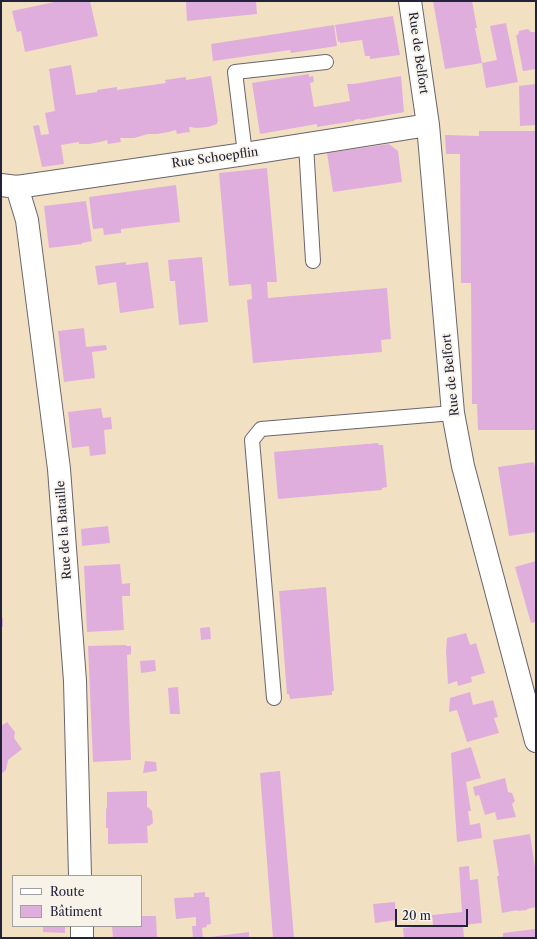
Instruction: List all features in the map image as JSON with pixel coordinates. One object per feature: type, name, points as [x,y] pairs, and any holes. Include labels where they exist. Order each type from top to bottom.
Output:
[{"type":"street","name":"Rue de Belfort","points":[[410,1],[428,125],[453,413],[463,466],[536,741]]},
{"type":"street","name":"Rue Schoepflin","points":[[9,186],[245,154],[428,125]]},
{"type":"street","name":"Rue de la Bataille","points":[[9,186],[27,220],[60,469],[74,680],[80,875]]},
{"type":"street","points":[[82,927],[82,938]]},
{"type":"lane","points":[[245,154],[235,72],[326,62]]},
{"type":"lane","points":[[306,145],[313,261]]},
{"type":"lane","points":[[274,698],[252,440],[261,429],[453,413]]},
{"type":"building","points":[[59,1],[90,1],[98,36],[25,52],[21,31],[17,32],[12,11]]},
{"type":"building","points":[[186,1],[256,1],[257,14],[187,21]]},
{"type":"building","points":[[433,1],[472,1],[477,28],[475,28],[482,63],[445,69]]},
{"type":"building","points":[[393,16],[400,55],[370,59],[370,56],[365,56],[362,40],[338,42],[335,25]]},
{"type":"building","points":[[506,23],[518,82],[486,88],[482,63],[497,60],[490,26]]},
{"type":"building","points":[[334,25],[337,46],[291,53],[290,50],[213,61],[211,44]]},
{"type":"building","points":[[528,29],[531,32],[536,32],[536,69],[523,71],[516,35],[518,35],[519,31]]},
{"type":"building","points":[[71,65],[76,95],[117,87],[117,90],[166,83],[165,80],[186,77],[186,80],[211,76],[218,122],[217,124],[208,127],[189,127],[190,132],[177,134],[176,130],[157,134],[148,134],[134,138],[120,138],[121,142],[108,144],[107,140],[89,144],[79,144],[79,142],[61,145],[64,164],[42,167],[33,126],[39,125],[41,135],[49,134],[45,113],[55,111],[49,69]]},
{"type":"building","points":[[309,74],[309,77],[313,76],[314,82],[310,83],[314,107],[350,101],[347,84],[401,76],[404,112],[317,127],[317,124],[260,134],[252,83]]},
{"type":"building","points":[[536,84],[536,125],[520,126],[519,86]]},
{"type":"building","points":[[479,131],[536,131],[536,430],[478,430],[477,404],[472,404],[471,283],[461,283],[460,154],[446,154],[445,135],[479,136]]},
{"type":"building","points":[[389,144],[398,151],[402,182],[333,192],[327,153]]},
{"type":"building","points":[[267,168],[277,282],[267,282],[268,298],[387,288],[391,339],[381,340],[382,352],[253,363],[247,300],[252,299],[251,284],[229,286],[219,173]]},
{"type":"building","points":[[176,185],[180,222],[121,229],[121,233],[104,235],[103,228],[93,229],[89,197]]},
{"type":"building","points":[[86,201],[92,241],[82,244],[49,248],[44,206]]},
{"type":"building","points":[[202,257],[208,322],[179,325],[175,281],[170,281],[168,260]]},
{"type":"building","points":[[126,262],[126,265],[148,262],[154,308],[120,313],[116,282],[98,285],[95,266]]},
{"type":"building","points":[[84,328],[86,347],[106,345],[107,350],[92,352],[95,378],[64,382],[58,331]]},
{"type":"building","points":[[101,408],[103,418],[111,417],[112,429],[104,430],[106,454],[90,456],[89,446],[72,448],[68,412]]},
{"type":"building","points":[[378,443],[379,445],[383,445],[387,487],[382,488],[382,490],[278,499],[274,452]]},
{"type":"building","points":[[534,462],[536,474],[536,532],[509,536],[498,467]]},
{"type":"building","points":[[108,526],[110,543],[82,546],[81,529]]},
{"type":"building","points":[[536,561],[536,622],[531,623],[515,567]]},
{"type":"building","points":[[120,564],[122,584],[130,583],[130,596],[122,596],[124,630],[87,632],[84,566]]},
{"type":"building","points":[[326,587],[334,691],[332,691],[332,695],[290,699],[289,694],[287,694],[279,591]]},
{"type":"building","points":[[1,617],[3,618],[3,627],[1,627]]},
{"type":"building","points":[[210,627],[211,639],[201,640],[200,628]]},
{"type":"building","points":[[466,633],[470,645],[476,643],[485,673],[471,677],[472,682],[458,686],[457,681],[448,684],[446,651],[447,638]]},
{"type":"building","points":[[88,646],[131,646],[131,654],[127,655],[131,760],[93,762]]},
{"type":"building","points":[[155,660],[156,671],[141,673],[140,661]]},
{"type":"building","points":[[178,687],[180,714],[170,714],[168,688]]},
{"type":"building","points":[[470,692],[473,705],[493,700],[498,717],[494,718],[499,733],[467,742],[457,710],[449,712],[450,698]]},
{"type":"building","points":[[7,722],[15,732],[14,738],[22,749],[8,760],[6,770],[1,774],[1,726]]},
{"type":"building","points":[[471,747],[481,778],[466,782],[471,811],[468,811],[470,825],[480,823],[482,838],[457,842],[451,753]]},
{"type":"building","points":[[145,761],[156,762],[157,771],[143,773]]},
{"type":"building","points":[[280,771],[294,938],[273,938],[260,773]]},
{"type":"building","points":[[505,778],[508,792],[512,793],[515,801],[512,804],[516,817],[497,820],[495,812],[485,815],[479,795],[475,796],[473,787]]},
{"type":"building","points":[[147,791],[147,808],[148,807],[152,811],[153,823],[147,826],[148,843],[108,844],[108,828],[106,828],[107,792]]},
{"type":"building","points":[[530,834],[536,874],[536,907],[527,910],[502,913],[497,876],[499,876],[493,840]]},
{"type":"building","points":[[469,866],[470,880],[478,879],[482,923],[463,925],[464,938],[404,938],[403,928],[433,925],[432,915],[462,912],[459,867]]},
{"type":"building","points":[[205,892],[205,897],[209,897],[211,924],[202,928],[203,938],[193,938],[192,926],[196,926],[196,917],[176,919],[174,898],[194,897],[194,893]]},
{"type":"building","points":[[395,902],[396,920],[375,923],[373,904]]},
{"type":"building","points":[[142,916],[156,916],[157,938],[113,938],[112,927],[142,927]]},
{"type":"building","points":[[43,927],[65,927],[65,933],[43,932]]},
{"type":"building","points":[[535,929],[536,938],[503,938],[503,933]]},
{"type":"building","points":[[249,932],[249,938],[210,938],[210,937]]}]
